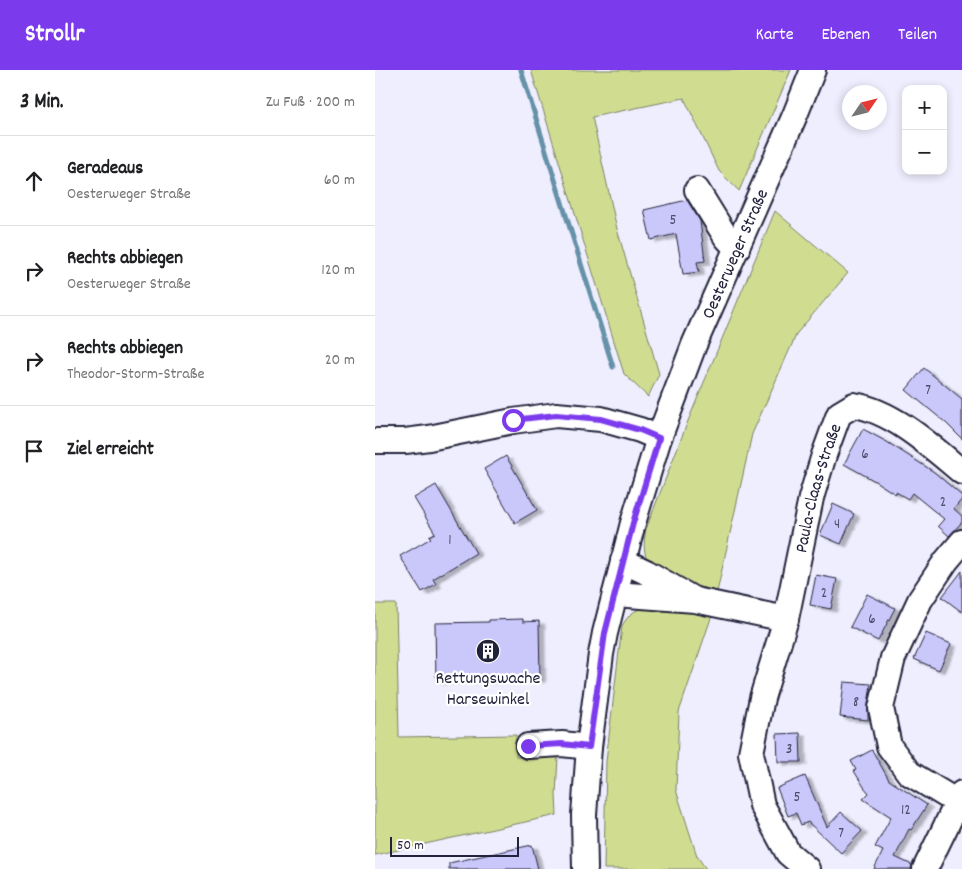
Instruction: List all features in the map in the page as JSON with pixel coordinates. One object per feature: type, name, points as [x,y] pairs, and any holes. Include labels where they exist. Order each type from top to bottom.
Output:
[{"type":"street","name":"Oesterweger Straße","points":[[585,869],[584,815],[589,747],[601,654],[633,523],[659,438],[695,345],[813,70]]},
{"type":"street","points":[[697,190],[726,237],[737,249]]},
{"type":"street","name":"Paula-Claas-Straße","points":[[807,869],[789,853],[762,805],[751,753],[761,698],[786,619],[811,498],[839,414],[853,404],[866,407],[893,420],[962,472]]},
{"type":"street","points":[[375,441],[405,441],[429,438],[513,420],[556,415],[601,419],[640,430],[659,438]]},
{"type":"street","points":[[925,869],[959,797],[909,773],[889,746],[881,708],[893,658],[920,600],[946,561],[962,542]]},
{"type":"street","points":[[623,561],[695,600]]},
{"type":"street","points":[[615,594],[695,600],[786,619]]},
{"type":"street","points":[[528,746],[562,744],[589,747]]},
{"type":"green space","points":[[531,70],[791,70],[739,191],[719,171],[684,98],[592,117],[617,229],[659,374],[648,397],[624,374]]},
{"type":"green space","points":[[775,211],[848,273],[797,333],[752,434],[717,592],[681,582],[647,560],[644,548],[645,533],[688,421]]},
{"type":"green space","points":[[375,604],[396,604],[399,737],[516,735],[516,757],[558,756],[557,815],[375,855]]},
{"type":"green space","points":[[646,607],[668,607],[712,615],[679,712],[676,790],[697,856],[706,869],[604,869],[606,761],[622,626],[632,614]]},
{"type":"building","points":[[687,200],[700,221],[705,261],[697,262],[699,272],[683,274],[676,234],[651,240],[644,210]]},
{"type":"building","points":[[924,368],[962,399],[962,439],[946,423],[906,390]]},
{"type":"building","points":[[863,429],[934,472],[962,496],[962,499],[954,509],[962,516],[962,522],[949,536],[938,526],[944,519],[912,493],[908,499],[896,492],[895,494],[844,464]]},
{"type":"building","points":[[506,456],[537,510],[515,523],[484,469]]},
{"type":"building","points":[[436,485],[476,553],[433,579],[436,584],[422,592],[400,556],[431,538],[429,536],[435,533],[414,498]]},
{"type":"building","points":[[833,504],[854,514],[841,544],[820,535]]},
{"type":"building","points":[[962,571],[962,612],[942,597]]},
{"type":"building","points":[[816,575],[837,579],[831,609],[810,605]]},
{"type":"building","points":[[867,594],[895,608],[878,641],[850,627]]},
{"type":"building","name":"Rettungswache Harsewinkel","points":[[523,619],[523,622],[539,621],[540,679],[436,681],[435,623]]},
{"type":"building","points":[[926,633],[951,644],[939,670],[914,659]]},
{"type":"building","points":[[844,682],[871,684],[868,720],[840,717]]},
{"type":"building","points":[[800,733],[801,762],[778,762],[777,734]]},
{"type":"building","points":[[872,750],[889,780],[927,805],[911,830],[909,829],[895,857],[912,865],[911,869],[874,869],[883,851],[875,847],[891,817],[863,799],[869,793],[854,771],[856,770],[851,761]]},
{"type":"building","points":[[805,776],[827,827],[841,812],[862,831],[841,853],[808,822],[801,825],[796,813],[788,816],[777,788]]},
{"type":"building","points":[[532,845],[538,869],[449,869],[449,863]]},
{"type":"waterway","points":[[521,70],[613,367]]},
{"type":"place","name":"Rettungswache Harsewinkel","points":[[488,651]]},
{"type":"route","points":[[513,420],[556,415],[601,419],[640,430],[659,438],[633,523],[605,633],[589,747],[562,744],[528,746]]}]
